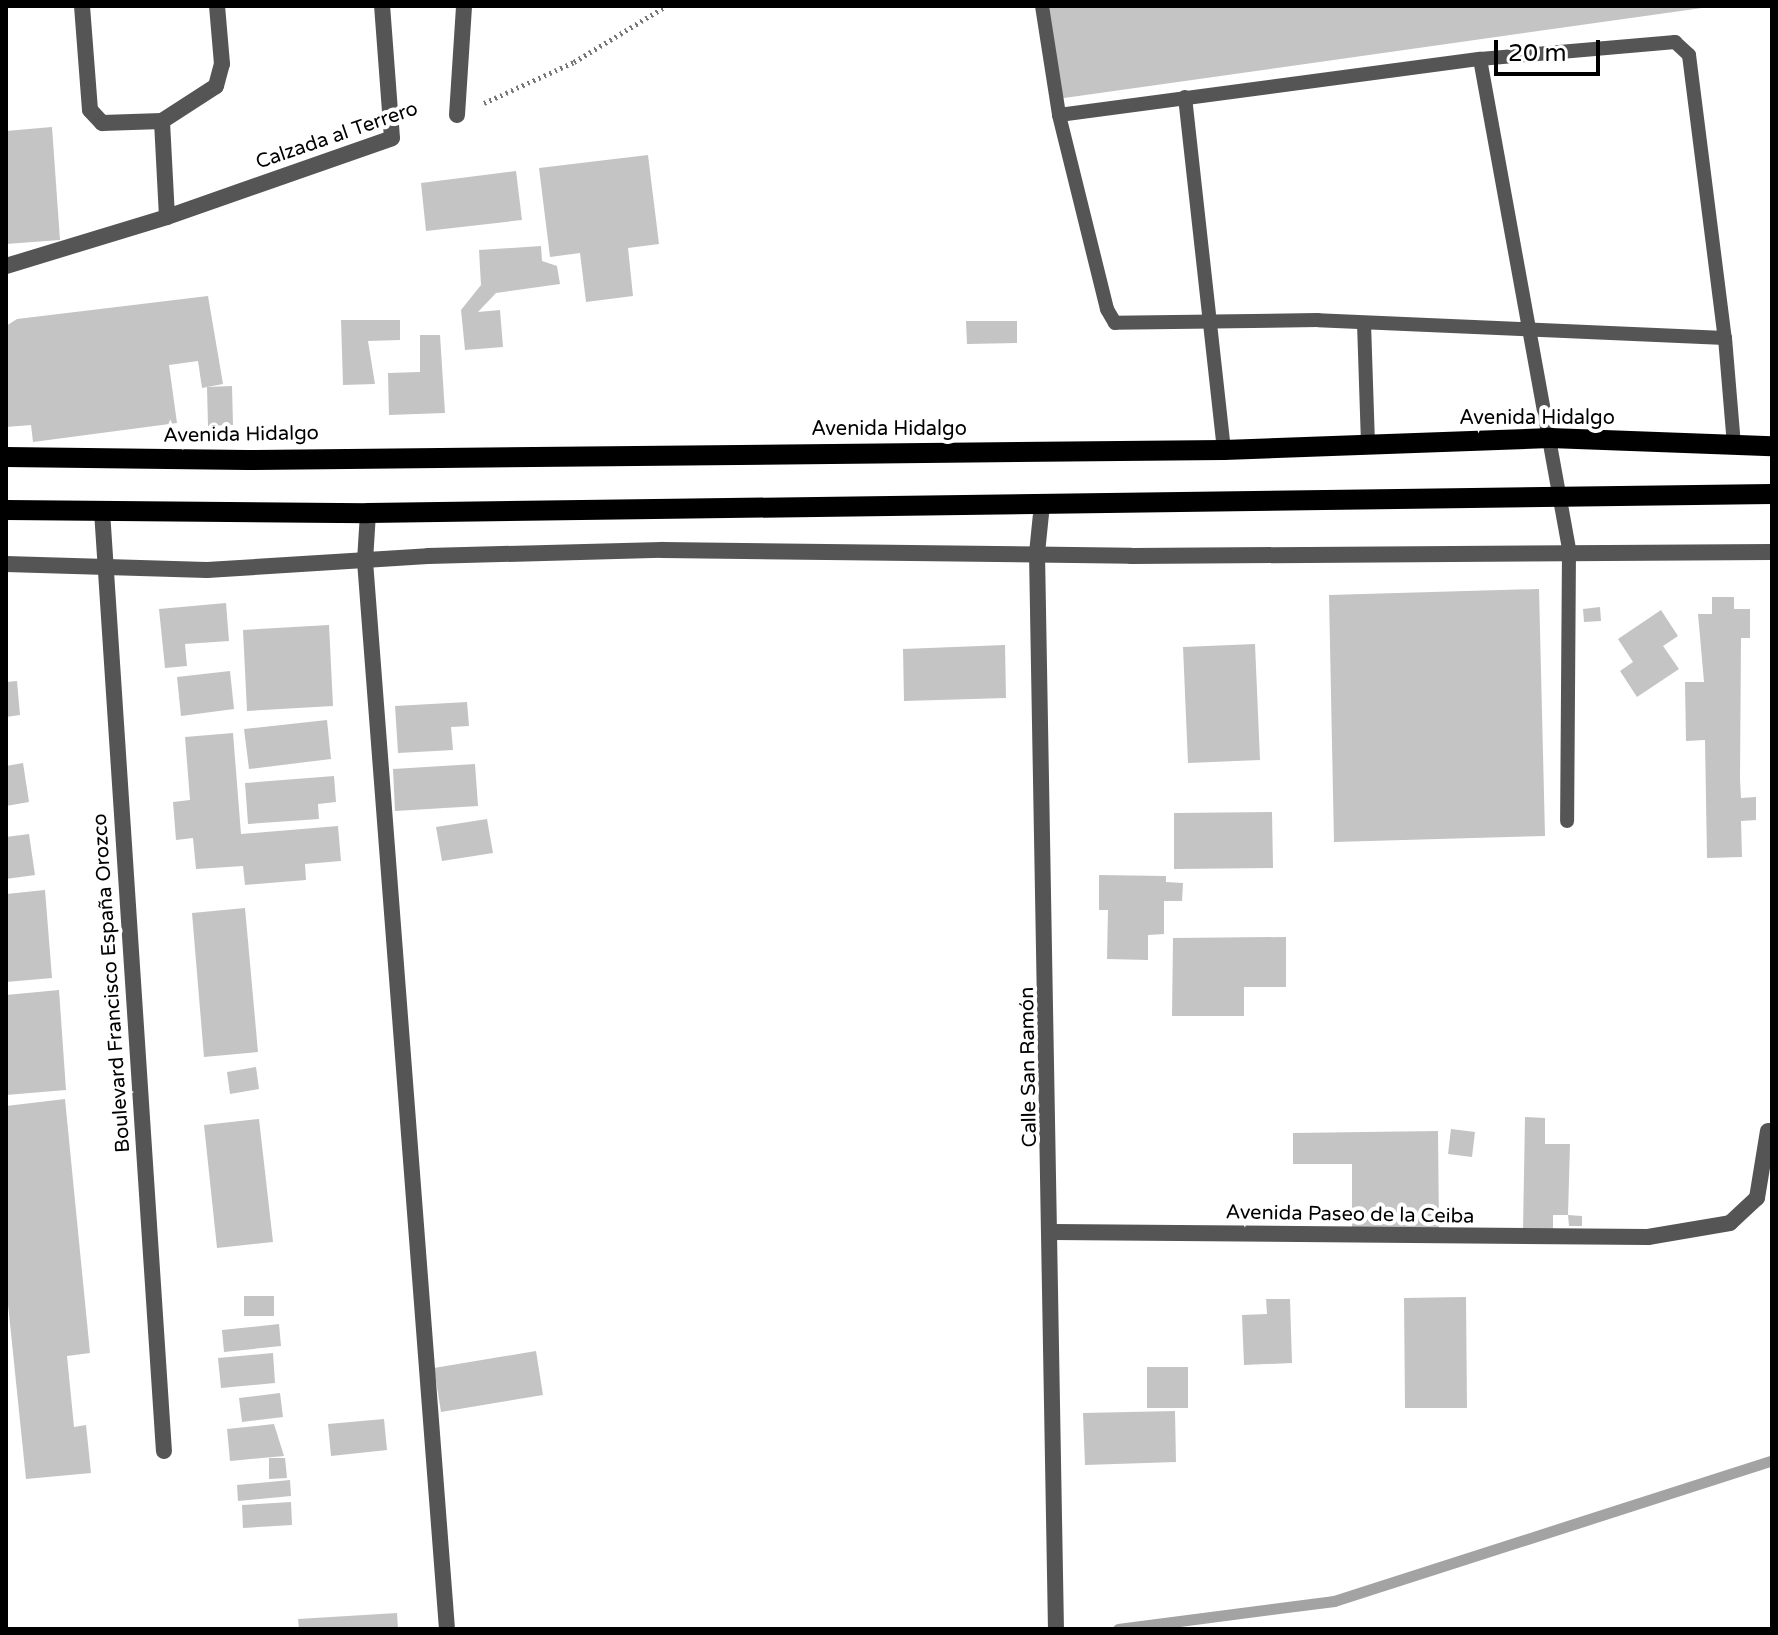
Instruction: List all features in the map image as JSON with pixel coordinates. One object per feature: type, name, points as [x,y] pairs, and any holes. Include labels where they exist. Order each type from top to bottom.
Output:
[{"type":"main road","name":"Avenida Hidalgo","points":[[6,457],[248,460],[1224,450],[1550,438],[1772,446]]},
{"type":"main road","points":[[6,510],[368,513],[1772,494]]},
{"type":"street","points":[[82,6],[90,110],[102,123],[162,121],[216,86],[222,64],[217,6]]},
{"type":"street","name":"Calzada al Terrero","points":[[6,266],[167,217],[392,138],[382,6]]},
{"type":"street","points":[[457,115],[464,6]]},
{"type":"street","points":[[162,121],[167,217]]},
{"type":"street","name":"Calle San Ramón","points":[[1042,504],[1037,553],[1053,1232],[1056,1629]]},
{"type":"street","name":"Boulevard Francisco España Orozco","points":[[102,511],[103,565],[164,1451]]},
{"type":"street","points":[[368,513],[365,561],[447,1629]]},
{"type":"street","points":[[6,564],[207,570],[662,550],[1037,553],[1569,549],[1772,552]]},
{"type":"street","name":"Avenida Paseo de la Ceiba","points":[[1053,1232],[1648,1237],[1730,1223],[1757,1198],[1768,1131]]},
{"type":"lane","points":[[1042,6],[1059,115],[1107,309],[1115,323],[1364,323],[1529,333],[1725,338]]},
{"type":"lane","points":[[1059,115],[1480,59],[1675,42],[1689,55],[1725,338],[1734,446]]},
{"type":"lane","points":[[1480,59],[1529,333],[1563,496],[1569,549],[1567,821]]},
{"type":"lane","points":[[1185,97],[1224,450]]},
{"type":"lane","points":[[1364,323],[1368,446]]},
{"type":"path","points":[[457,115],[574,62],[666,6]]},
{"type":"building","points":[[1042,6],[1702,6],[1702,8],[1057,99]]},
{"type":"building","points":[[52,127],[60,240],[6,244],[6,131]]},
{"type":"building","points":[[648,155],[659,244],[628,248],[633,296],[586,302],[580,253],[550,257],[539,168]]},
{"type":"building","points":[[516,171],[522,220],[426,231],[421,183]]},
{"type":"building","points":[[541,246],[542,261],[557,266],[560,284],[496,293],[478,312],[500,310],[503,347],[465,350],[461,310],[481,285],[479,250]]},
{"type":"building","points":[[208,296],[223,384],[202,388],[198,361],[169,365],[177,423],[33,442],[31,425],[6,427],[6,326],[17,319]]},
{"type":"building","points":[[341,320],[400,320],[400,340],[368,341],[375,384],[343,385]]},
{"type":"building","points":[[966,321],[1017,321],[1017,343],[967,344]]},
{"type":"building","points":[[420,335],[440,335],[445,413],[389,415],[388,373],[420,372]]},
{"type":"building","points":[[232,386],[233,425],[208,426],[207,387]]},
{"type":"building","points":[[1539,589],[1545,836],[1334,842],[1329,595]]},
{"type":"building","points":[[1712,597],[1734,597],[1734,609],[1750,609],[1750,638],[1741,638],[1740,779],[1741,798],[1756,797],[1756,820],[1741,821],[1742,857],[1707,858],[1705,740],[1686,741],[1685,682],[1704,682],[1698,614],[1712,614]]},
{"type":"building","points":[[226,603],[229,641],[185,644],[187,666],[165,668],[159,609]]},
{"type":"building","points":[[1600,607],[1601,621],[1584,622],[1583,609]]},
{"type":"building","points":[[1661,610],[1678,636],[1663,646],[1679,669],[1637,697],[1620,671],[1633,662],[1618,639]]},
{"type":"building","points":[[329,625],[333,706],[247,711],[243,630]]},
{"type":"building","points":[[1255,644],[1260,760],[1188,763],[1183,647]]},
{"type":"building","points":[[1005,645],[1006,698],[904,701],[903,649]]},
{"type":"building","points":[[230,671],[234,709],[181,716],[177,677]]},
{"type":"building","points":[[17,681],[20,715],[6,717],[6,682]]},
{"type":"building","points":[[467,702],[469,726],[451,727],[453,750],[398,753],[395,706]]},
{"type":"building","points":[[327,720],[331,759],[249,769],[244,729]]},
{"type":"building","points":[[233,733],[241,834],[338,826],[341,861],[305,864],[306,880],[245,885],[243,866],[196,869],[193,838],[176,840],[173,802],[190,800],[185,737]]},
{"type":"building","points":[[23,763],[29,802],[6,806],[6,766]]},
{"type":"building","points":[[475,764],[478,806],[395,811],[393,769]]},
{"type":"building","points":[[334,776],[336,802],[318,804],[319,819],[248,824],[245,783]]},
{"type":"building","points":[[1272,812],[1273,868],[1174,869],[1174,813]]},
{"type":"building","points":[[487,819],[493,853],[442,861],[436,827]]},
{"type":"building","points":[[29,834],[35,875],[6,879],[6,837]]},
{"type":"building","points":[[1099,875],[1166,876],[1166,882],[1183,883],[1182,901],[1164,901],[1164,934],[1148,935],[1148,960],[1107,959],[1108,910],[1099,910]]},
{"type":"building","points":[[45,890],[52,978],[6,982],[6,894]]},
{"type":"building","points":[[245,908],[258,1052],[204,1057],[192,913]]},
{"type":"building","points":[[1286,937],[1286,987],[1244,987],[1244,1016],[1172,1016],[1173,938]]},
{"type":"building","points":[[59,990],[66,1090],[6,1095],[6,995]]},
{"type":"building","points":[[256,1067],[259,1089],[230,1094],[227,1072]]},
{"type":"building","points":[[65,1099],[90,1353],[67,1356],[74,1427],[86,1425],[91,1473],[26,1479],[6,1285],[6,1106]]},
{"type":"building","points":[[1525,1117],[1545,1118],[1545,1144],[1570,1144],[1568,1215],[1553,1215],[1553,1231],[1523,1230]]},
{"type":"building","points":[[259,1119],[273,1242],[217,1248],[204,1125]]},
{"type":"building","points":[[1451,1129],[1475,1132],[1472,1157],[1448,1154]]},
{"type":"building","points":[[1438,1131],[1439,1229],[1352,1230],[1352,1164],[1293,1164],[1293,1133]]},
{"type":"building","points":[[1568,1215],[1582,1216],[1582,1226],[1569,1226]]},
{"type":"building","points":[[244,1296],[274,1296],[274,1316],[244,1316]]},
{"type":"building","points":[[1466,1297],[1467,1408],[1405,1408],[1404,1298]]},
{"type":"building","points":[[1266,1299],[1290,1299],[1292,1363],[1244,1365],[1242,1315],[1267,1314]]},
{"type":"building","points":[[279,1324],[281,1346],[224,1352],[222,1330]]},
{"type":"building","points":[[536,1351],[543,1395],[441,1412],[434,1368]]},
{"type":"building","points":[[273,1353],[275,1383],[221,1388],[218,1358]]},
{"type":"building","points":[[1147,1367],[1188,1367],[1188,1408],[1147,1408]]},
{"type":"building","points":[[280,1393],[283,1417],[242,1422],[239,1398]]},
{"type":"building","points":[[1175,1411],[1176,1462],[1085,1465],[1083,1413]]},
{"type":"building","points":[[384,1419],[387,1450],[331,1456],[328,1424]]},
{"type":"building","points":[[274,1424],[284,1456],[230,1461],[227,1429]]},
{"type":"building","points":[[269,1458],[285,1458],[287,1478],[269,1479]]},
{"type":"building","points":[[290,1480],[291,1496],[238,1501],[237,1485]]},
{"type":"building","points":[[291,1502],[292,1525],[243,1528],[242,1505]]},
{"type":"building","points":[[397,1613],[398,1629],[299,1629],[298,1619]]},
{"type":"waterway","points":[[1118,1629],[1334,1601],[1772,1460]]}]
